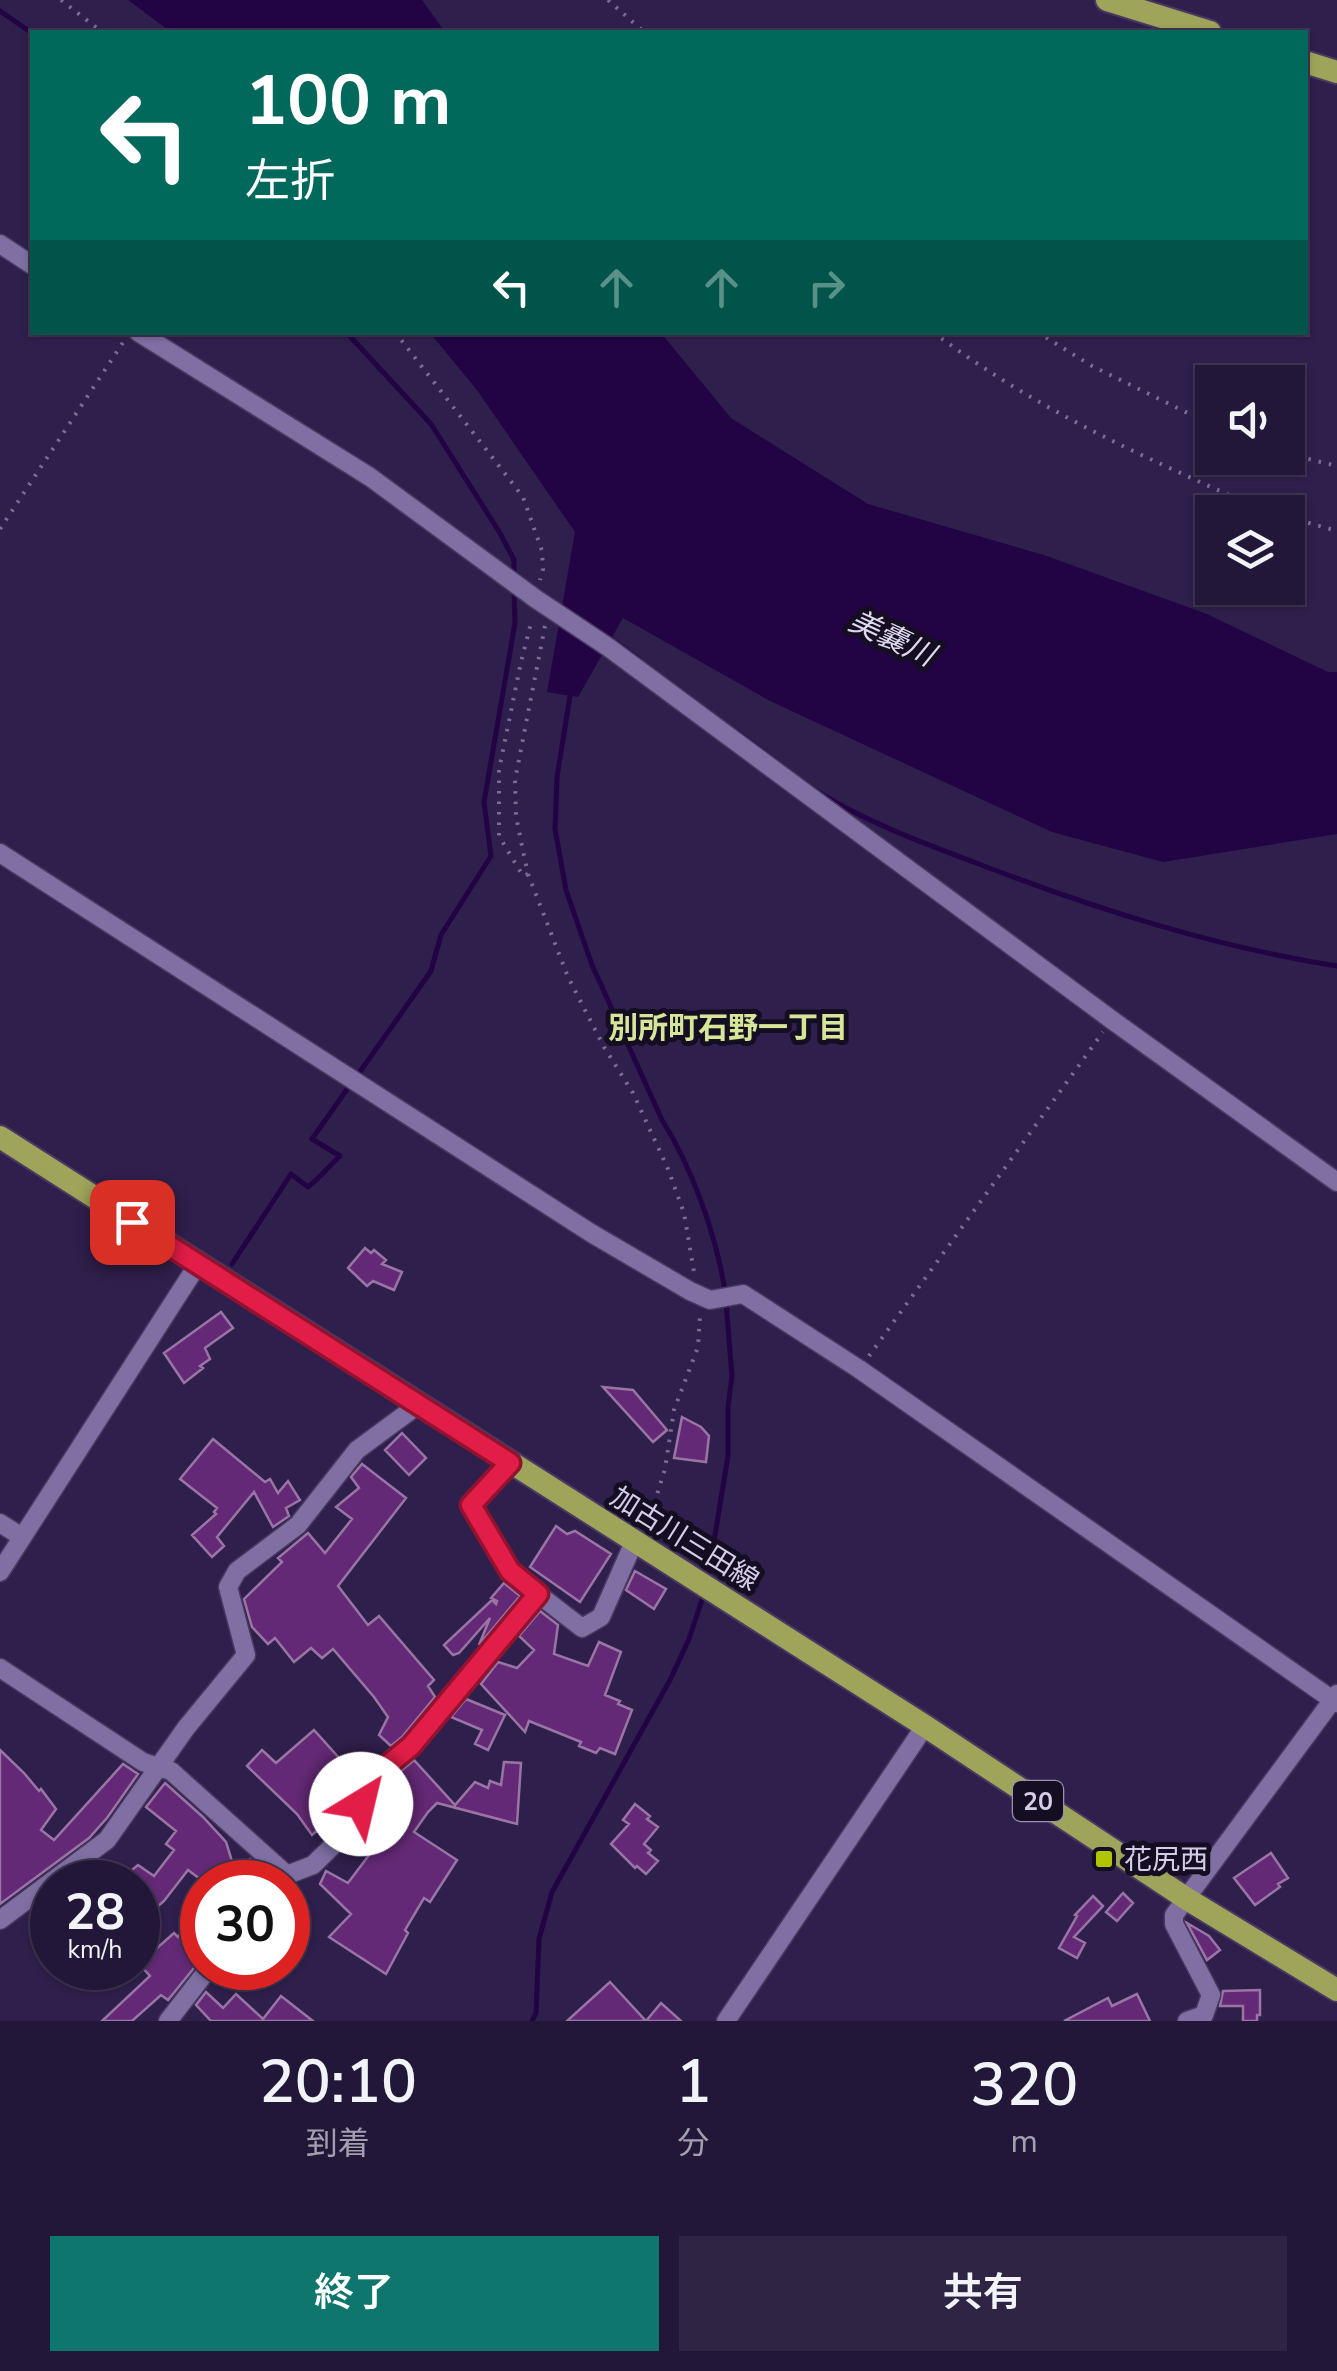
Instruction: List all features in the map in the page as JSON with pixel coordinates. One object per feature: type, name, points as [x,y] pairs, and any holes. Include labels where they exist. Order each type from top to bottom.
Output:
[{"type":"main road","points":[[1106,0],[1204,30]]},
{"type":"main road","points":[[1308,63],[1337,72]]},
{"type":"main road","name":"加古川三田線","points":[[0,1136],[926,1726],[1187,1899],[1337,1990]]},
{"type":"street","points":[[0,244],[30,264]]},
{"type":"street","points":[[143,335],[370,477],[1337,1182]]},
{"type":"street","points":[[0,853],[590,1232],[700,1295],[743,1294],[1335,1699],[1174,1915],[1174,1924],[1211,1994],[1204,2015],[1188,2021]]},
{"type":"street","points":[[0,1572],[198,1264]]},
{"type":"street","points":[[0,1920],[107,1840],[158,1767],[246,1655],[228,1587],[237,1571],[298,1526],[357,1450],[418,1405]]},
{"type":"street","points":[[510,1463],[471,1505],[510,1571],[582,1628],[601,1617],[634,1542]]},
{"type":"street","points":[[0,1523],[22,1537]]},
{"type":"street","points":[[310,1866],[356,1824],[366,1783],[411,1746],[538,1594]]},
{"type":"street","points":[[0,1668],[143,1762],[171,1770],[265,1860]]},
{"type":"street","points":[[726,2021],[926,1726]]},
{"type":"street","points":[[168,2021],[192,1990]]},
{"type":"path","points":[[61,0],[99,30]]},
{"type":"path","points":[[608,0],[642,30]]},
{"type":"path","points":[[0,529],[127,335]]},
{"type":"path","points":[[397,335],[523,498],[542,551],[548,606],[515,780],[516,816],[528,874],[568,977],[632,1093],[668,1170],[684,1213],[691,1247],[700,1295],[698,1347],[674,1410],[666,1469],[654,1504],[634,1542]]},
{"type":"path","points":[[937,335],[976,365],[1057,413],[1228,495]]},
{"type":"path","points":[[1041,335],[1092,366],[1195,418]]},
{"type":"path","points":[[1305,458],[1337,466]]},
{"type":"path","points":[[1305,522],[1337,531]]},
{"type":"path","points":[[528,874],[523,876],[499,836],[499,770],[520,662],[548,606]]},
{"type":"path","points":[[859,1370],[1112,1020]]},
{"type":"water","points":[[128,0],[422,0],[444,30],[168,30]]},
{"type":"water","name":"美嚢川","points":[[432,335],[663,335],[731,418],[868,504],[1044,555],[1207,614],[1328,672],[1337,672],[1337,834],[1163,862],[1052,832],[770,701],[623,618],[578,697],[547,692],[575,532],[477,390]]},
{"type":"building","points":[[365,1248],[386,1260],[382,1264],[402,1272],[394,1290],[373,1281],[367,1286],[348,1268]]},
{"type":"building","points":[[221,1312],[233,1328],[205,1348],[210,1359],[184,1383],[164,1353]]},
{"type":"building","points":[[603,1387],[633,1390],[667,1430],[653,1442]]},
{"type":"building","points":[[682,1417],[709,1436],[706,1462],[674,1458]]},
{"type":"building","points":[[402,1433],[426,1458],[409,1475],[385,1450]]},
{"type":"building","points":[[213,1439],[265,1482],[270,1479],[278,1493],[288,1481],[300,1500],[286,1508],[289,1516],[273,1527],[254,1492],[217,1537],[224,1546],[212,1557],[192,1535],[216,1514],[217,1508],[180,1479]]},
{"type":"building","points":[[362,1464],[406,1498],[338,1586],[368,1625],[379,1616],[434,1680],[428,1686],[435,1697],[391,1746],[379,1735],[388,1717],[333,1649],[322,1658],[311,1648],[294,1662],[275,1638],[268,1644],[252,1627],[244,1599],[282,1562],[278,1558],[308,1533],[325,1553],[352,1519],[336,1507],[359,1488],[351,1477]]},
{"type":"building","points":[[556,1526],[567,1534],[575,1531],[611,1554],[580,1602],[530,1567]]},
{"type":"building","points":[[635,1571],[666,1589],[654,1609],[626,1590]]},
{"type":"building","points":[[504,1583],[520,1596],[479,1645],[490,1618],[453,1655],[444,1645],[492,1600],[496,1604],[491,1598]]},
{"type":"building","points":[[540,1611],[558,1625],[554,1654],[588,1666],[599,1642],[621,1652],[605,1695],[632,1710],[615,1754],[600,1748],[596,1753],[579,1746],[581,1742],[529,1721],[525,1732],[481,1684],[498,1662],[517,1668],[534,1650],[519,1636]]},
{"type":"building","points":[[466,1699],[505,1715],[488,1750],[475,1744],[482,1730],[451,1717]]},
{"type":"building","points":[[314,1730],[349,1769],[339,1779],[352,1791],[343,1819],[337,1814],[312,1835],[297,1814],[247,1766],[262,1750],[276,1763]]},
{"type":"building","points":[[0,1750],[56,1809],[41,1830],[54,1840],[123,1764],[138,1774],[89,1838],[59,1860],[30,1860],[30,1882],[0,1904]]},
{"type":"building","points":[[414,1760],[455,1805],[475,1782],[488,1788],[490,1781],[501,1785],[504,1762],[521,1763],[517,1824],[437,1803],[428,1812],[414,1832],[457,1860],[430,1902],[424,1898],[386,1974],[329,1937],[351,1914],[320,1884],[326,1871],[348,1883],[369,1855],[355,1841],[368,1827],[375,1800]]},
{"type":"building","points":[[165,1783],[226,1842],[232,1860],[180,1860],[180,1880],[160,1905],[160,1868],[174,1850],[166,1844],[176,1831],[146,1807]]},
{"type":"building","points":[[635,1804],[658,1827],[644,1844],[658,1861],[646,1874],[611,1844],[629,1824],[623,1820]]},
{"type":"building","points":[[1271,1853],[1288,1878],[1255,1905],[1234,1878]]},
{"type":"building","points":[[1123,1893],[1133,1903],[1117,1921],[1106,1912]]},
{"type":"building","points":[[1093,1896],[1103,1906],[1074,1937],[1085,1943],[1077,1958],[1059,1948],[1075,1915]]},
{"type":"building","points":[[1187,1923],[1209,1936],[1220,1950],[1207,1960]]},
{"type":"building","points":[[174,1933],[178,1937],[180,1934],[180,1985],[168,2000],[161,1995],[132,2021],[102,2021],[135,1990],[160,1990],[160,1945]]},
{"type":"building","points":[[610,1982],[646,2021],[567,2021]]},
{"type":"building","points":[[1260,1990],[1257,2021],[1243,2021],[1243,2006],[1220,2006],[1223,1991]]},
{"type":"building","points":[[206,1992],[223,2008],[236,1994],[263,2019],[281,1996],[313,2021],[211,2021],[196,2005]]},
{"type":"building","points":[[1137,1994],[1150,2021],[1064,2021],[1108,1998],[1112,2006]]},
{"type":"building","points":[[661,2003],[681,2021],[646,2021]]},
{"type":"waterway","points":[[0,11],[30,32]]},
{"type":"waterway","points":[[349,335],[431,424],[500,533],[514,560],[514,578]]},
{"type":"waterway","points":[[357,1076],[431,971],[441,935],[491,856],[484,802],[515,623],[514,589]]},
{"type":"waterway","points":[[609,637],[640,660]]},
{"type":"waterway","points":[[571,690],[557,777],[555,829],[566,890],[592,965],[693,1180],[725,1291]]},
{"type":"waterway","points":[[737,732],[824,795],[928,845],[1071,898],[1158,925],[1247,949],[1337,966]]},
{"type":"waterway","points":[[232,1264],[291,1174],[308,1187],[340,1156],[312,1139],[350,1085]]},
{"type":"waterway","points":[[708,1578],[728,1456],[732,1376],[726,1302]]},
{"type":"waterway","points":[[532,2021],[536,2013],[539,1939],[552,1892],[670,1680],[704,1594]]},
{"type":"place","name":"花尻西","points":[[1104,1859]]},
{"type":"district","name":"別所町石野一丁目","points":[[728,1028]]},
{"type":"route","points":[[132,1222],[510,1463],[471,1505],[510,1571],[538,1594],[411,1746],[366,1783],[361,1804]]}]
